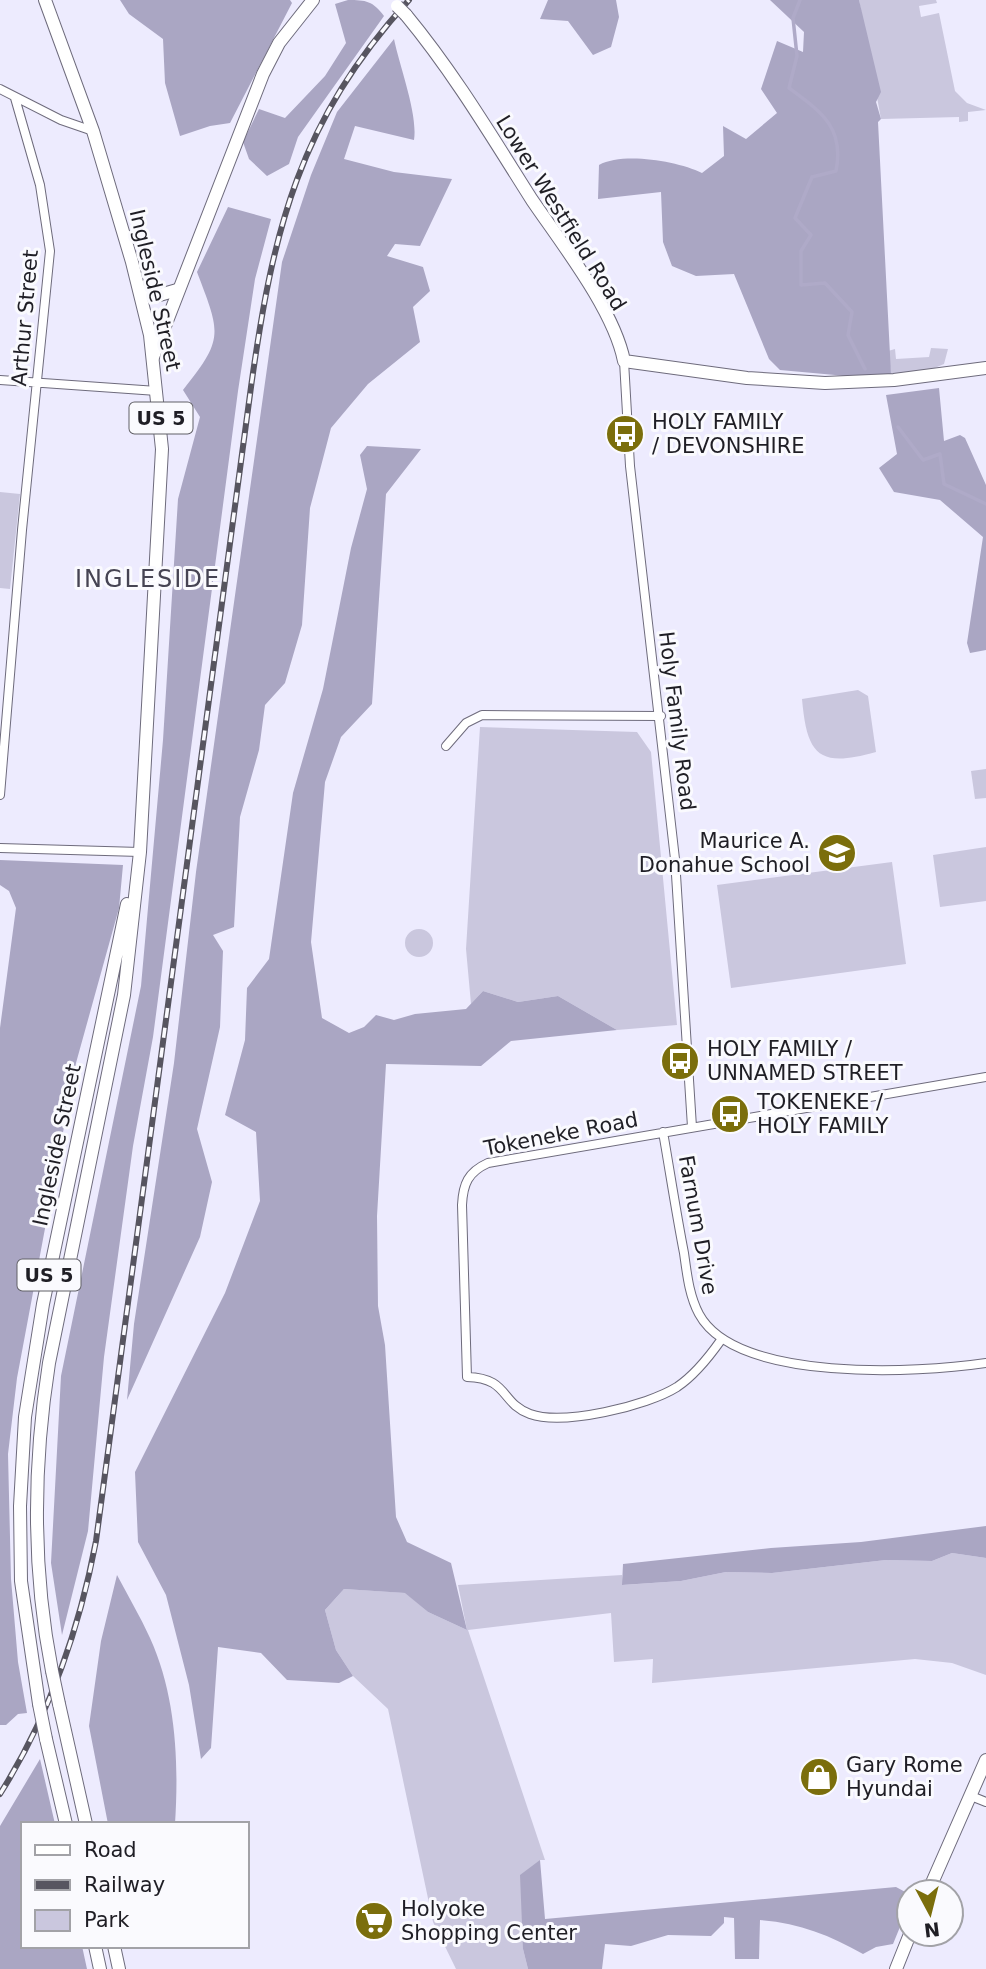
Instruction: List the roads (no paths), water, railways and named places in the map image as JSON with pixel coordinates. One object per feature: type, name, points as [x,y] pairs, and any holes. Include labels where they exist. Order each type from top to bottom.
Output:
[{"type":"main road","name":"Ingleside Street","points":[[45,0],[93,131],[139,290],[153,357],[162,449],[140,852],[124,995],[51,1350],[41,1413],[37,1480],[38,1554],[52,1671],[86,1822]]},
{"type":"main road","points":[[153,357],[263,74],[285,34],[313,0]]},
{"type":"main road","name":"Lower Westfield Road","points":[[398,7],[448,70],[573,260],[609,324],[624,361]]},
{"type":"main road","points":[[139,290],[156,296],[177,290]]},
{"type":"main road","points":[[624,361],[757,379],[825,383],[903,379],[986,368]]},
{"type":"main road","name":"Ingleside Street","points":[[66,1822],[46,1739],[27,1632],[20,1553],[21,1459],[43,1304],[140,852]]},
{"type":"main road","points":[[934,1878],[986,1760]]},
{"type":"main road","points":[[95,1948],[100,1969]]},
{"type":"main road","points":[[114,1948],[119,1969]]},
{"type":"main road","points":[[896,1969],[904,1948]]},
{"type":"street","points":[[0,89],[15,99],[93,131]]},
{"type":"street","name":"Arthur Street","points":[[0,795],[50,251],[40,185],[15,99]]},
{"type":"street","name":"Holy Family Road","points":[[624,361],[636,523],[661,716],[679,906],[692,1127]]},
{"type":"street","points":[[0,380],[157,391]]},
{"type":"street","points":[[446,746],[460,727],[482,715],[661,716]]},
{"type":"street","points":[[0,848],[140,852]]},
{"type":"street","name":"Tokeneke Road","points":[[721,1340],[695,1373],[668,1392],[645,1401],[598,1412],[560,1416],[534,1415],[517,1406],[494,1382],[467,1377],[462,1205],[463,1190],[470,1174],[488,1163],[986,1077]]},
{"type":"street","name":"Farnum Drive","points":[[663,1132],[690,1291],[701,1318],[721,1340]]},
{"type":"street","points":[[721,1340],[771,1357],[858,1372],[986,1363]]},
{"type":"street","points":[[971,1796],[986,1802]]},
{"type":"waterway","points":[[800,0],[793,18],[797,56],[789,88],[811,104],[828,122],[837,143],[838,156],[836,171],[812,177],[795,218],[811,235],[801,251],[801,285],[825,283],[852,312],[848,335],[865,369]]},
{"type":"waterway","points":[[898,427],[923,460],[940,454],[944,484],[986,504]]},
{"type":"railway","points":[[0,1794],[33,1734],[60,1672],[81,1608],[96,1541],[251,387],[270,277],[297,180],[316,134],[341,89],[409,0]]},
{"type":"place","name":"HOLY FAMILY / DEVONSHIRE","points":[[625,434]]},
{"type":"place","name":"Maurice A. Donahue School","points":[[837,853]]},
{"type":"place","name":"HOLY FAMILY / UNNAMED STREET","points":[[680,1061]]},
{"type":"place","name":"TOKENEKE / HOLY FAMILY","points":[[730,1114]]},
{"type":"place","name":"Gary Rome Hyundai","points":[[819,1777]]},
{"type":"place","name":"Holyoke Shopping Center","points":[[374,1921]]},
{"type":"district","name":"INGLESIDE","points":[[148,579]]}]
